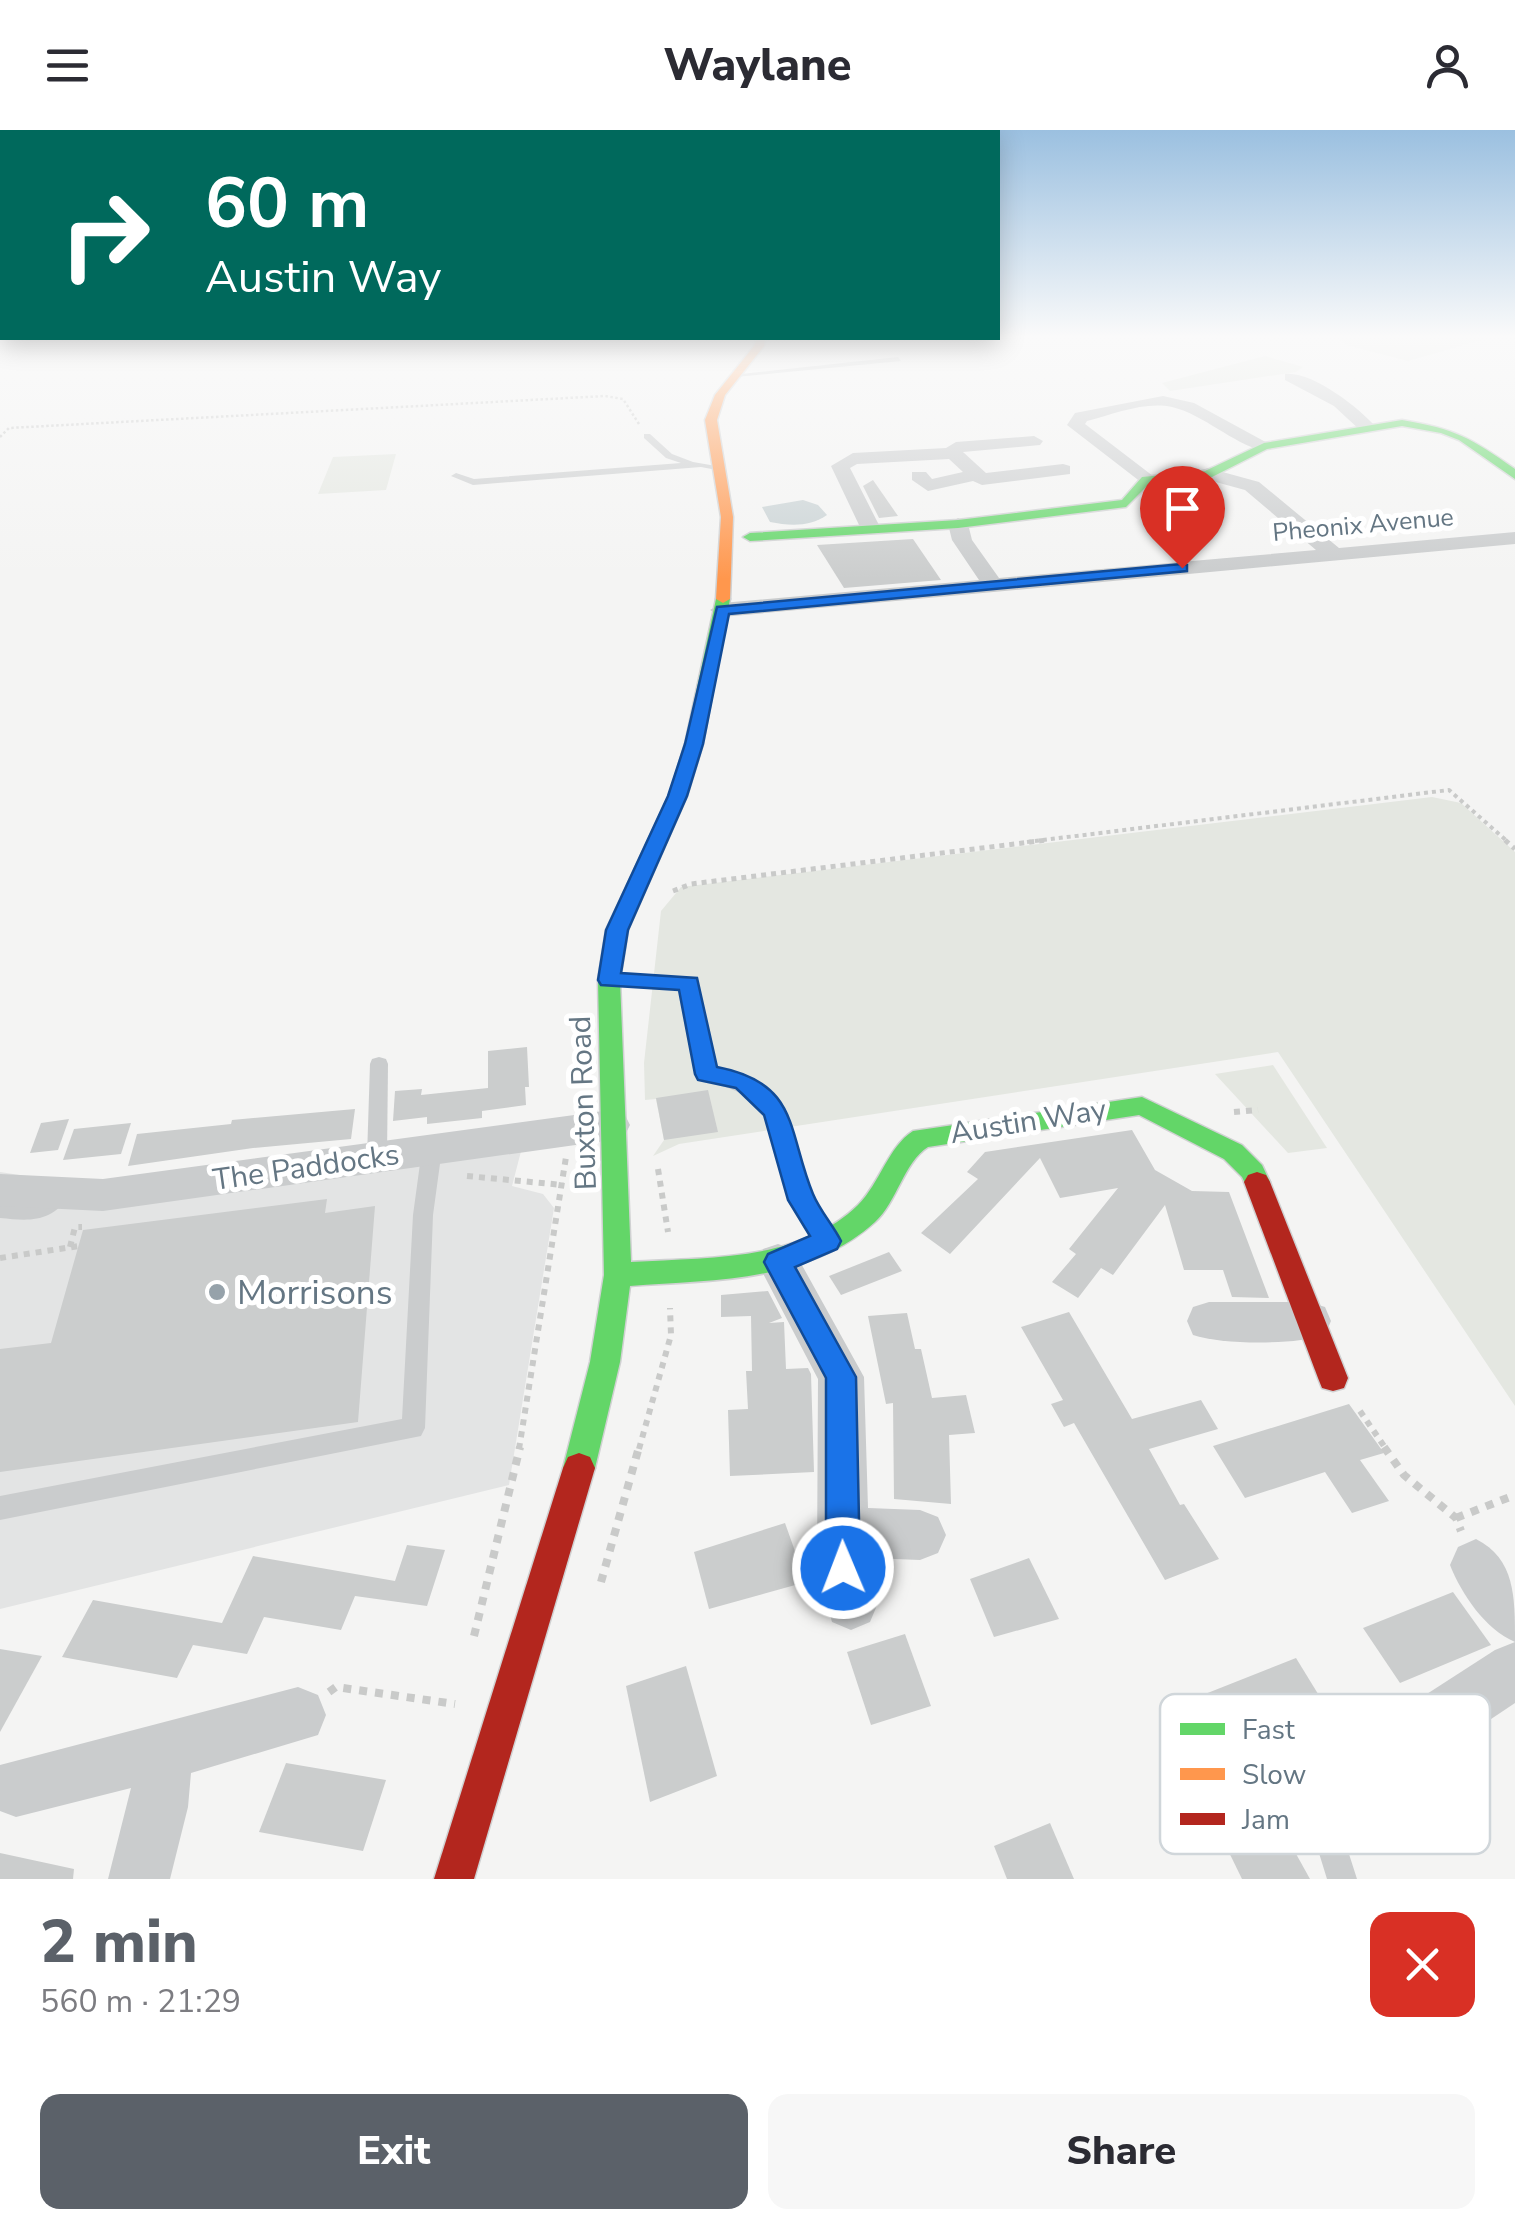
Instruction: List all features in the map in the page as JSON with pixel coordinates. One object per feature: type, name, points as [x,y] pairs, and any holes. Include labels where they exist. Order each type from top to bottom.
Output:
[{"type":"street","name":"Buxton Road","points":[[454,1879],[575,1486],[605,1362],[618,1275],[609,980],[617,930],[678,796],[694,744],[722,610],[727,517],[709,465],[711,417]]},
{"type":"street","points":[[1083,417],[1076,424],[1146,480]]},
{"type":"street","points":[[1203,417],[1235,438],[1264,446]]},
{"type":"street","points":[[1356,417],[1367,427]]},
{"type":"street","points":[[1208,474],[1264,446],[1402,424],[1444,430],[1463,438],[1515,475]]},
{"type":"street","points":[[953,453],[956,447],[1034,441]]},
{"type":"street","points":[[870,527],[840,466],[853,459],[953,453],[982,480],[1063,470]]},
{"type":"street","points":[[927,485],[959,481],[976,473]]},
{"type":"street","points":[[750,537],[958,524],[1126,503],[1146,480],[1208,474],[1252,486],[1334,554]]},
{"type":"street","points":[[958,524],[962,540],[993,585]]},
{"type":"street","name":"Pheonix Avenue","points":[[722,610],[1515,538]]},
{"type":"street","name":"Austin Way","points":[[618,1275],[778,1262],[828,1241],[862,1218],[911,1145],[922,1138],[1142,1106],[1233,1152],[1253,1172],[1332,1378]]},
{"type":"street","name":"The Paddocks","points":[[0,1190],[103,1194],[238,1179],[611,1125]]},
{"type":"street","points":[[778,1262],[841,1377],[843,1568],[852,1604]]},
{"type":"street","points":[[1210,1320],[1309,1321]]},
{"type":"street","points":[[842,1532],[920,1535]]},
{"type":"street","points":[[1476,1565],[1515,1616]]},
{"type":"street","points":[[1478,1694],[1515,1670]]},
{"type":"street","points":[[16,1788],[298,1714]]},
{"type":"street","points":[[139,1879],[158,1807],[164,1752]]},
{"type":"lane","points":[[647,436],[670,456],[709,465]]},
{"type":"lane","points":[[456,476],[473,482],[709,465]]},
{"type":"lane","points":[[609,980],[689,983],[707,1074],[743,1081],[775,1111],[801,1200],[828,1241]]},
{"type":"lane","points":[[377,1157],[380,1064]]},
{"type":"lane","points":[[0,1508],[412,1428],[423,1215],[432,1149]]},
{"type":"lane","points":[[0,1210],[34,1213],[61,1195]]},
{"type":"lane","points":[[1341,1854],[1342,1879]]},
{"type":"path","points":[[0,438],[9,428],[221,417]]},
{"type":"path","points":[[661,900],[691,884],[1449,790],[1515,849]]},
{"type":"path","points":[[472,1642],[514,1477],[569,1131]]},
{"type":"path","points":[[467,1176],[563,1185]]},
{"type":"path","points":[[0,1258],[79,1246]]},
{"type":"path","points":[[1332,1378],[1371,1425],[1404,1475],[1456,1518],[1476,1565]]},
{"type":"path","points":[[1456,1518],[1515,1496]]},
{"type":"path","points":[[298,1714],[336,1687],[456,1704],[459,1692]]},
{"type":"shaded area","points":[[396,454],[386,490],[318,494],[333,457]]},
{"type":"shaded area","points":[[803,500],[818,505],[827,515],[807,524],[785,524],[770,522],[762,507]]},
{"type":"shaded area","points":[[1432,797],[1461,803],[1515,852],[1515,1406],[1278,1052],[679,1144],[653,1156],[664,1140],[656,1099],[645,1100],[644,1063],[661,911],[681,887]]},
{"type":"shaded area","points":[[1273,1065],[1327,1148],[1288,1153],[1215,1074]]},
{"type":"shaded area","points":[[526,1132],[512,1186],[543,1194],[554,1208],[509,1485],[0,1609],[0,1172],[71,1183],[187,1174]]},
{"type":"building","points":[[873,480],[898,516],[879,518],[863,486]]},
{"type":"building","points":[[913,539],[941,580],[844,588],[817,545]]},
{"type":"building","points":[[527,1047],[526,1105],[482,1111],[482,1118],[427,1124],[427,1117],[393,1121],[395,1091],[422,1089],[421,1095],[488,1088],[488,1051]]},
{"type":"building","points":[[708,1090],[718,1132],[664,1140],[656,1098]]},
{"type":"building","points":[[355,1109],[351,1139],[128,1166],[137,1134],[231,1124],[232,1120]]},
{"type":"building","points":[[69,1119],[58,1150],[30,1153],[41,1123]]},
{"type":"building","points":[[131,1123],[121,1154],[63,1160],[74,1129]]},
{"type":"building","points":[[1132,1130],[1155,1170],[1192,1191],[1229,1192],[1269,1298],[1232,1297],[1223,1270],[1184,1270],[1165,1205],[1113,1275],[1101,1268],[1078,1298],[1052,1282],[1076,1254],[1069,1249],[1118,1188],[1060,1198],[1040,1158],[950,1254],[921,1233],[978,1179],[967,1172],[985,1152]]},
{"type":"building","name":"Morrisons","points":[[327,1199],[325,1213],[375,1206],[358,1422],[0,1472],[0,1349],[51,1343],[83,1230]]},
{"type":"building","points":[[889,1252],[902,1271],[841,1295],[829,1276]]},
{"type":"building","points":[[768,1291],[782,1318],[769,1323],[784,1322],[786,1369],[808,1368],[811,1374],[814,1472],[730,1476],[728,1410],[748,1409],[746,1371],[752,1371],[751,1316],[721,1317],[721,1295]]},
{"type":"building","points":[[1069,1312],[1132,1419],[1201,1400],[1218,1429],[1149,1449],[1180,1505],[1184,1504],[1219,1559],[1165,1580],[1074,1423],[1064,1427],[1051,1404],[1063,1400],[1021,1327]]},
{"type":"building","points":[[907,1313],[915,1349],[921,1349],[932,1398],[966,1395],[975,1433],[949,1435],[951,1504],[894,1499],[893,1403],[886,1404],[868,1316]]},
{"type":"building","points":[[1349,1404],[1384,1453],[1360,1460],[1389,1501],[1352,1513],[1325,1472],[1245,1498],[1213,1446]]},
{"type":"building","points":[[785,1523],[806,1582],[709,1609],[694,1552]]},
{"type":"building","points":[[407,1545],[445,1550],[427,1606],[355,1596],[341,1630],[264,1617],[247,1654],[193,1645],[177,1678],[62,1657],[93,1600],[222,1623],[253,1556],[395,1581]]},
{"type":"building","points":[[1029,1558],[1059,1619],[994,1637],[970,1579]]},
{"type":"building","points":[[1453,1592],[1491,1645],[1400,1683],[1363,1628]]},
{"type":"building","points":[[905,1634],[931,1706],[871,1725],[847,1652]]},
{"type":"building","points":[[0,1649],[42,1656],[0,1732]]},
{"type":"building","points":[[1296,1658],[1318,1694],[1205,1694]]},
{"type":"building","points":[[686,1666],[717,1776],[650,1802],[626,1686]]},
{"type":"building","points":[[286,1763],[386,1780],[363,1851],[259,1832]]},
{"type":"building","points":[[1050,1823],[1074,1879],[1007,1879],[994,1846]]},
{"type":"building","points":[[0,1853],[74,1869],[73,1879],[0,1879]]},
{"type":"building","points":[[1230,1854],[1296,1854],[1310,1879],[1242,1879]]},
{"type":"traffic: fast","points":[[750,537],[958,524],[1126,503],[1146,480],[1208,474],[1264,446],[1402,423],[1444,430],[1463,438],[1515,475]]},
{"type":"traffic: fast","points":[[579,1468],[605,1362],[618,1275],[609,980],[617,930],[678,796],[694,744],[723,599]]},
{"type":"traffic: fast","points":[[618,1275],[747,1265],[809,1250],[864,1216],[884,1192],[911,1145],[922,1138],[1142,1106],[1233,1152],[1253,1172],[1257,1182]]},
{"type":"traffic: slow","points":[[712,417],[727,517],[723,599]]},
{"type":"traffic: jam","points":[[1257,1182],[1333,1378]]},
{"type":"traffic: jam","points":[[454,1879],[579,1468]]},
{"type":"place","name":"Morrisons","points":[[217,1292]]},
{"type":"route","points":[[843,1568],[841,1377],[778,1262],[828,1241],[801,1200],[775,1111],[757,1090],[743,1081],[707,1074],[689,983],[609,980],[617,930],[678,796],[694,744],[722,610],[1182,568]]}]
